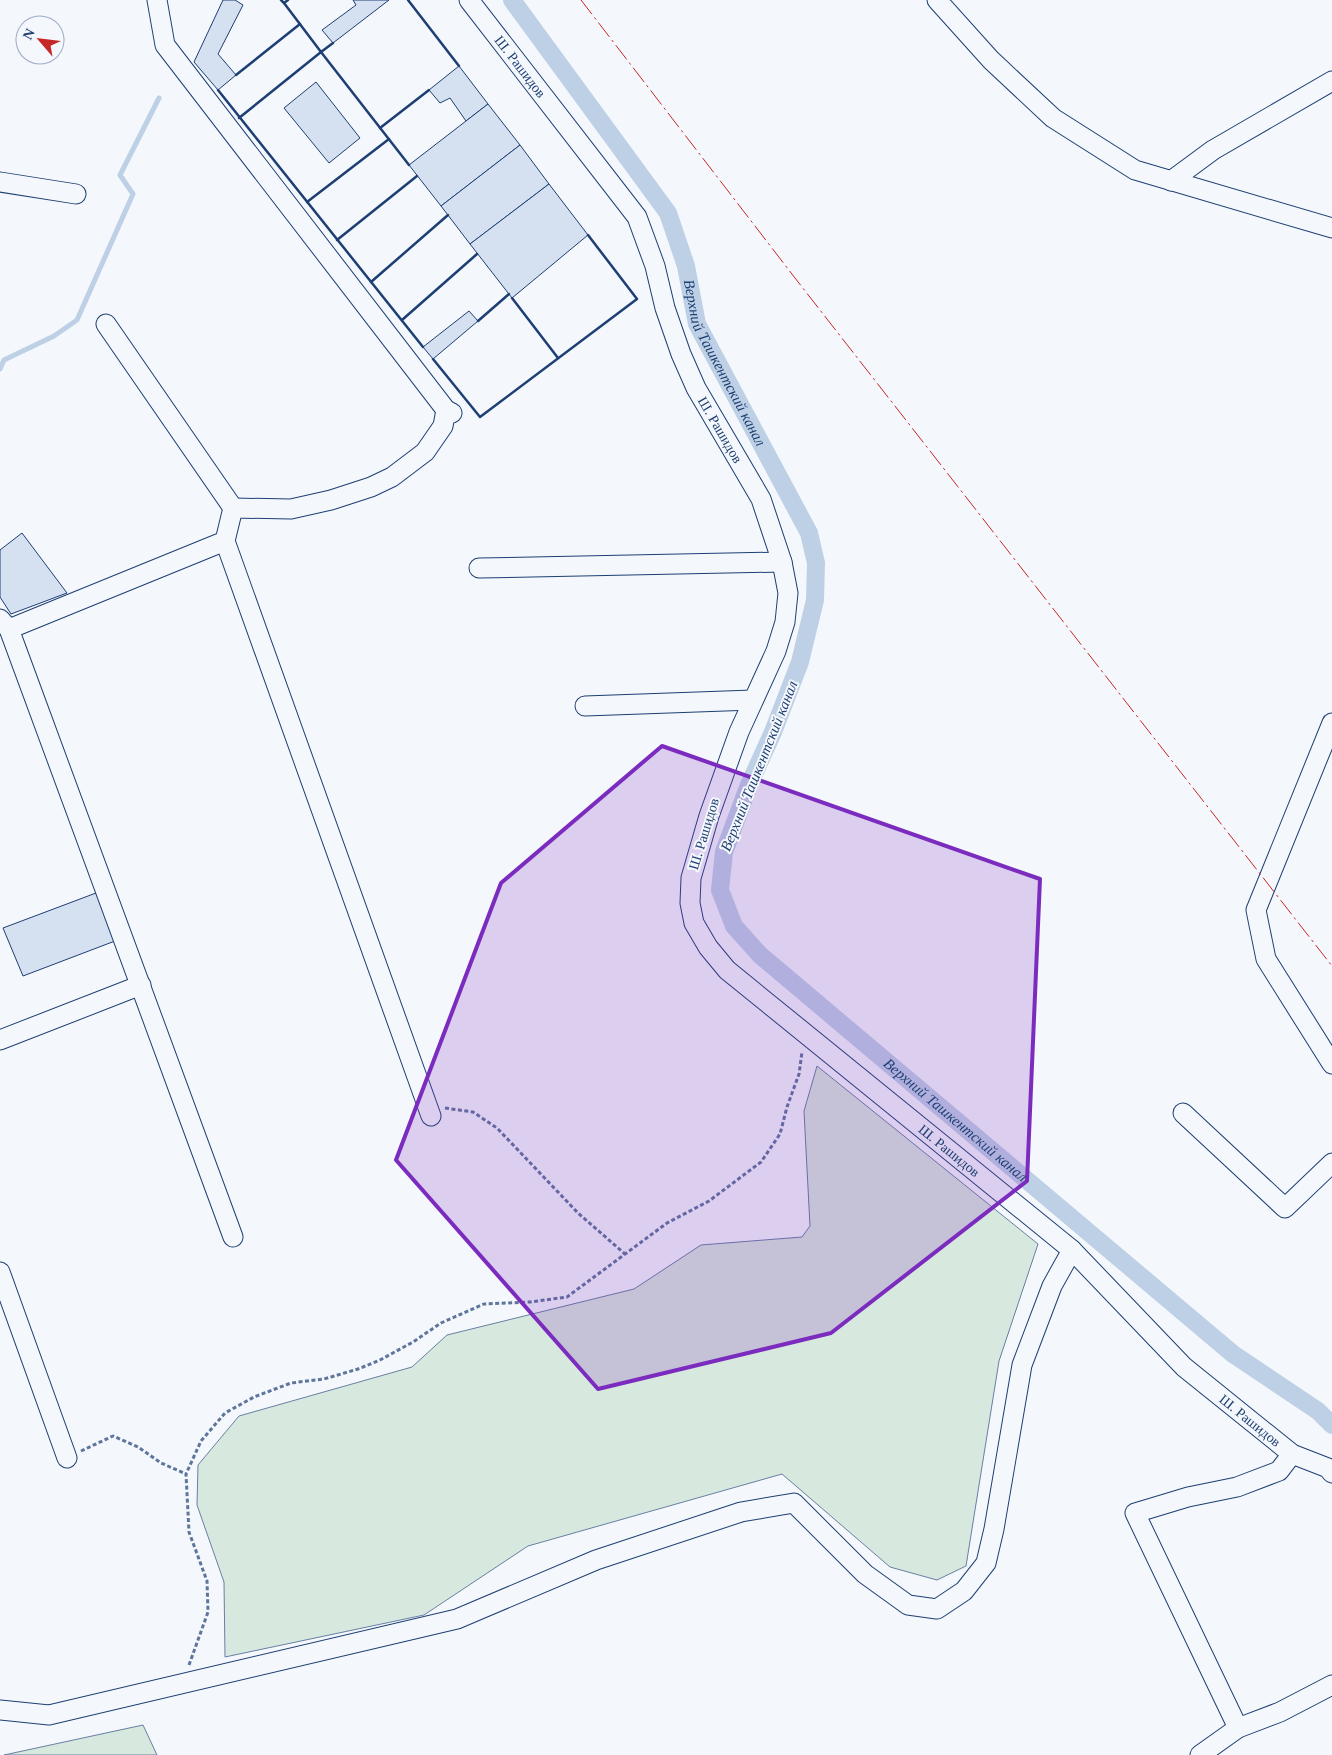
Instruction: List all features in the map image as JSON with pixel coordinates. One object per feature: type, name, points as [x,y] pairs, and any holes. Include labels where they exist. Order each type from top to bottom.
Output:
[{"type":"street","points":[[158,0],[165,45],[449,411],[443,426],[425,452],[392,477],[371,487],[331,500],[291,509],[233,508]]},
{"type":"street","name":"Ш. Рашидов","points":[[469,0],[637,217],[655,266],[665,308],[681,354],[696,388],[761,499],[782,562],[788,593],[785,622],[776,651],[739,732],[709,816],[691,878],[690,903],[694,923],[708,947],[728,970],[1072,1250],[1184,1367],[1292,1454],[1328,1468],[1332,1473]]},
{"type":"street","points":[[937,0],[991,60],[1053,118],[1135,170],[1332,228]]},
{"type":"street","points":[[1171,181],[1213,150],[1332,81]]},
{"type":"street","points":[[0,182],[76,194]]},
{"type":"street","points":[[106,324],[233,508],[225,541],[431,1116]]},
{"type":"street","points":[[225,541],[4,624],[141,984],[233,1237]]},
{"type":"street","points":[[479,568],[782,562]]},
{"type":"street","points":[[585,706],[754,700]]},
{"type":"street","points":[[1331,729],[1256,910],[1266,960],[1332,1064]]},
{"type":"street","points":[[0,1040],[141,984]]},
{"type":"street","points":[[1183,1113],[1286,1208],[1332,1163]]},
{"type":"street","points":[[0,1710],[49,1715],[457,1619],[596,1560],[741,1512],[794,1503],[872,1579],[908,1605],[937,1609],[964,1591],[986,1564],[994,1529],[1022,1365],[1052,1286],[1072,1250]]},
{"type":"street","points":[[0,1272],[67,1458]]},
{"type":"street","points":[[1238,1728],[1135,1513],[1188,1497],[1237,1487],[1279,1471],[1292,1454]]},
{"type":"street","points":[[1200,1755],[1238,1728],[1280,1712],[1332,1685]]},
{"type":"path","points":[[181,1684],[195,1651],[208,1612],[207,1581],[189,1532],[186,1474],[201,1441],[225,1414],[254,1396],[291,1383],[324,1379],[365,1366],[414,1342],[441,1323],[484,1304],[530,1302],[567,1297],[667,1223],[708,1201],[761,1162],[780,1134],[799,1074],[807,1034]]},
{"type":"path","points":[[431,1116],[446,1108],[473,1112],[497,1128],[578,1213],[625,1254]]},
{"type":"path","points":[[67,1458],[113,1436],[138,1447],[161,1463],[186,1474]]},
{"type":"highlighted area","points":[[662,746],[1040,879],[1027,1181],[831,1333],[598,1389],[396,1160],[501,883]]},
{"type":"shaded area","points":[[817,1066],[1038,1244],[999,1361],[966,1566],[937,1580],[890,1567],[782,1474],[528,1546],[424,1615],[225,1657],[224,1582],[197,1505],[198,1465],[239,1416],[412,1367],[447,1335],[634,1289],[701,1245],[802,1237],[810,1226],[804,1111]]},
{"type":"shaded area","points":[[143,1725],[157,1755],[4,1755]]},
{"type":"building","points":[[223,0],[235,0],[243,5],[218,54],[236,75],[218,90],[194,62]]},
{"type":"building","points":[[353,0],[389,0],[333,43],[322,30],[356,5]]},
{"type":"building","points":[[459,66],[488,104],[466,121],[450,98],[440,103],[429,90]]},
{"type":"building","points":[[316,82],[360,138],[329,163],[284,108]]},
{"type":"building","points":[[488,104],[520,145],[441,206],[409,165]]},
{"type":"building","points":[[520,145],[549,184],[470,244],[441,206]]},
{"type":"building","points":[[549,184],[588,235],[512,298],[470,244]]},
{"type":"building","points":[[469,311],[478,321],[433,359],[423,347]]},
{"type":"building","points":[[22,533],[67,593],[11,614],[0,597],[0,550]]},
{"type":"building","points":[[96,893],[115,941],[23,976],[3,928]]},
{"type":"waterway","name":"Верхний Ташкентский канал","points":[[512,0],[668,213],[686,266],[697,324],[809,533],[816,563],[815,600],[800,662],[773,732],[749,785],[724,852],[720,890],[734,926],[760,955],[1233,1354],[1318,1411],[1332,1425]]},
{"type":"waterway","points":[[0,369],[4,360],[54,336],[77,320],[133,194],[120,175],[159,98]]},
{"type":"wall","points":[[281,0],[284,3],[288,0]]},
{"type":"wall","points":[[408,0],[459,66]]},
{"type":"wall","points":[[284,3],[321,52],[333,43]]},
{"type":"wall","points":[[236,75],[300,24]]},
{"type":"wall","points":[[239,118],[321,52],[409,165]]},
{"type":"wall","points":[[218,90],[423,347]]},
{"type":"wall","points":[[380,128],[429,90]]},
{"type":"wall","points":[[307,202],[389,139]]},
{"type":"wall","points":[[337,240],[417,176]]},
{"type":"wall","points":[[371,282],[448,215]]},
{"type":"wall","points":[[433,359],[480,417],[637,299],[588,235]]},
{"type":"wall","points":[[402,320],[477,254]]},
{"type":"wall","points":[[478,321],[509,294]]},
{"type":"wall","points":[[512,298],[558,358]]},
{"type":"power","points":[[581,0],[795,278],[1332,966]]}]
